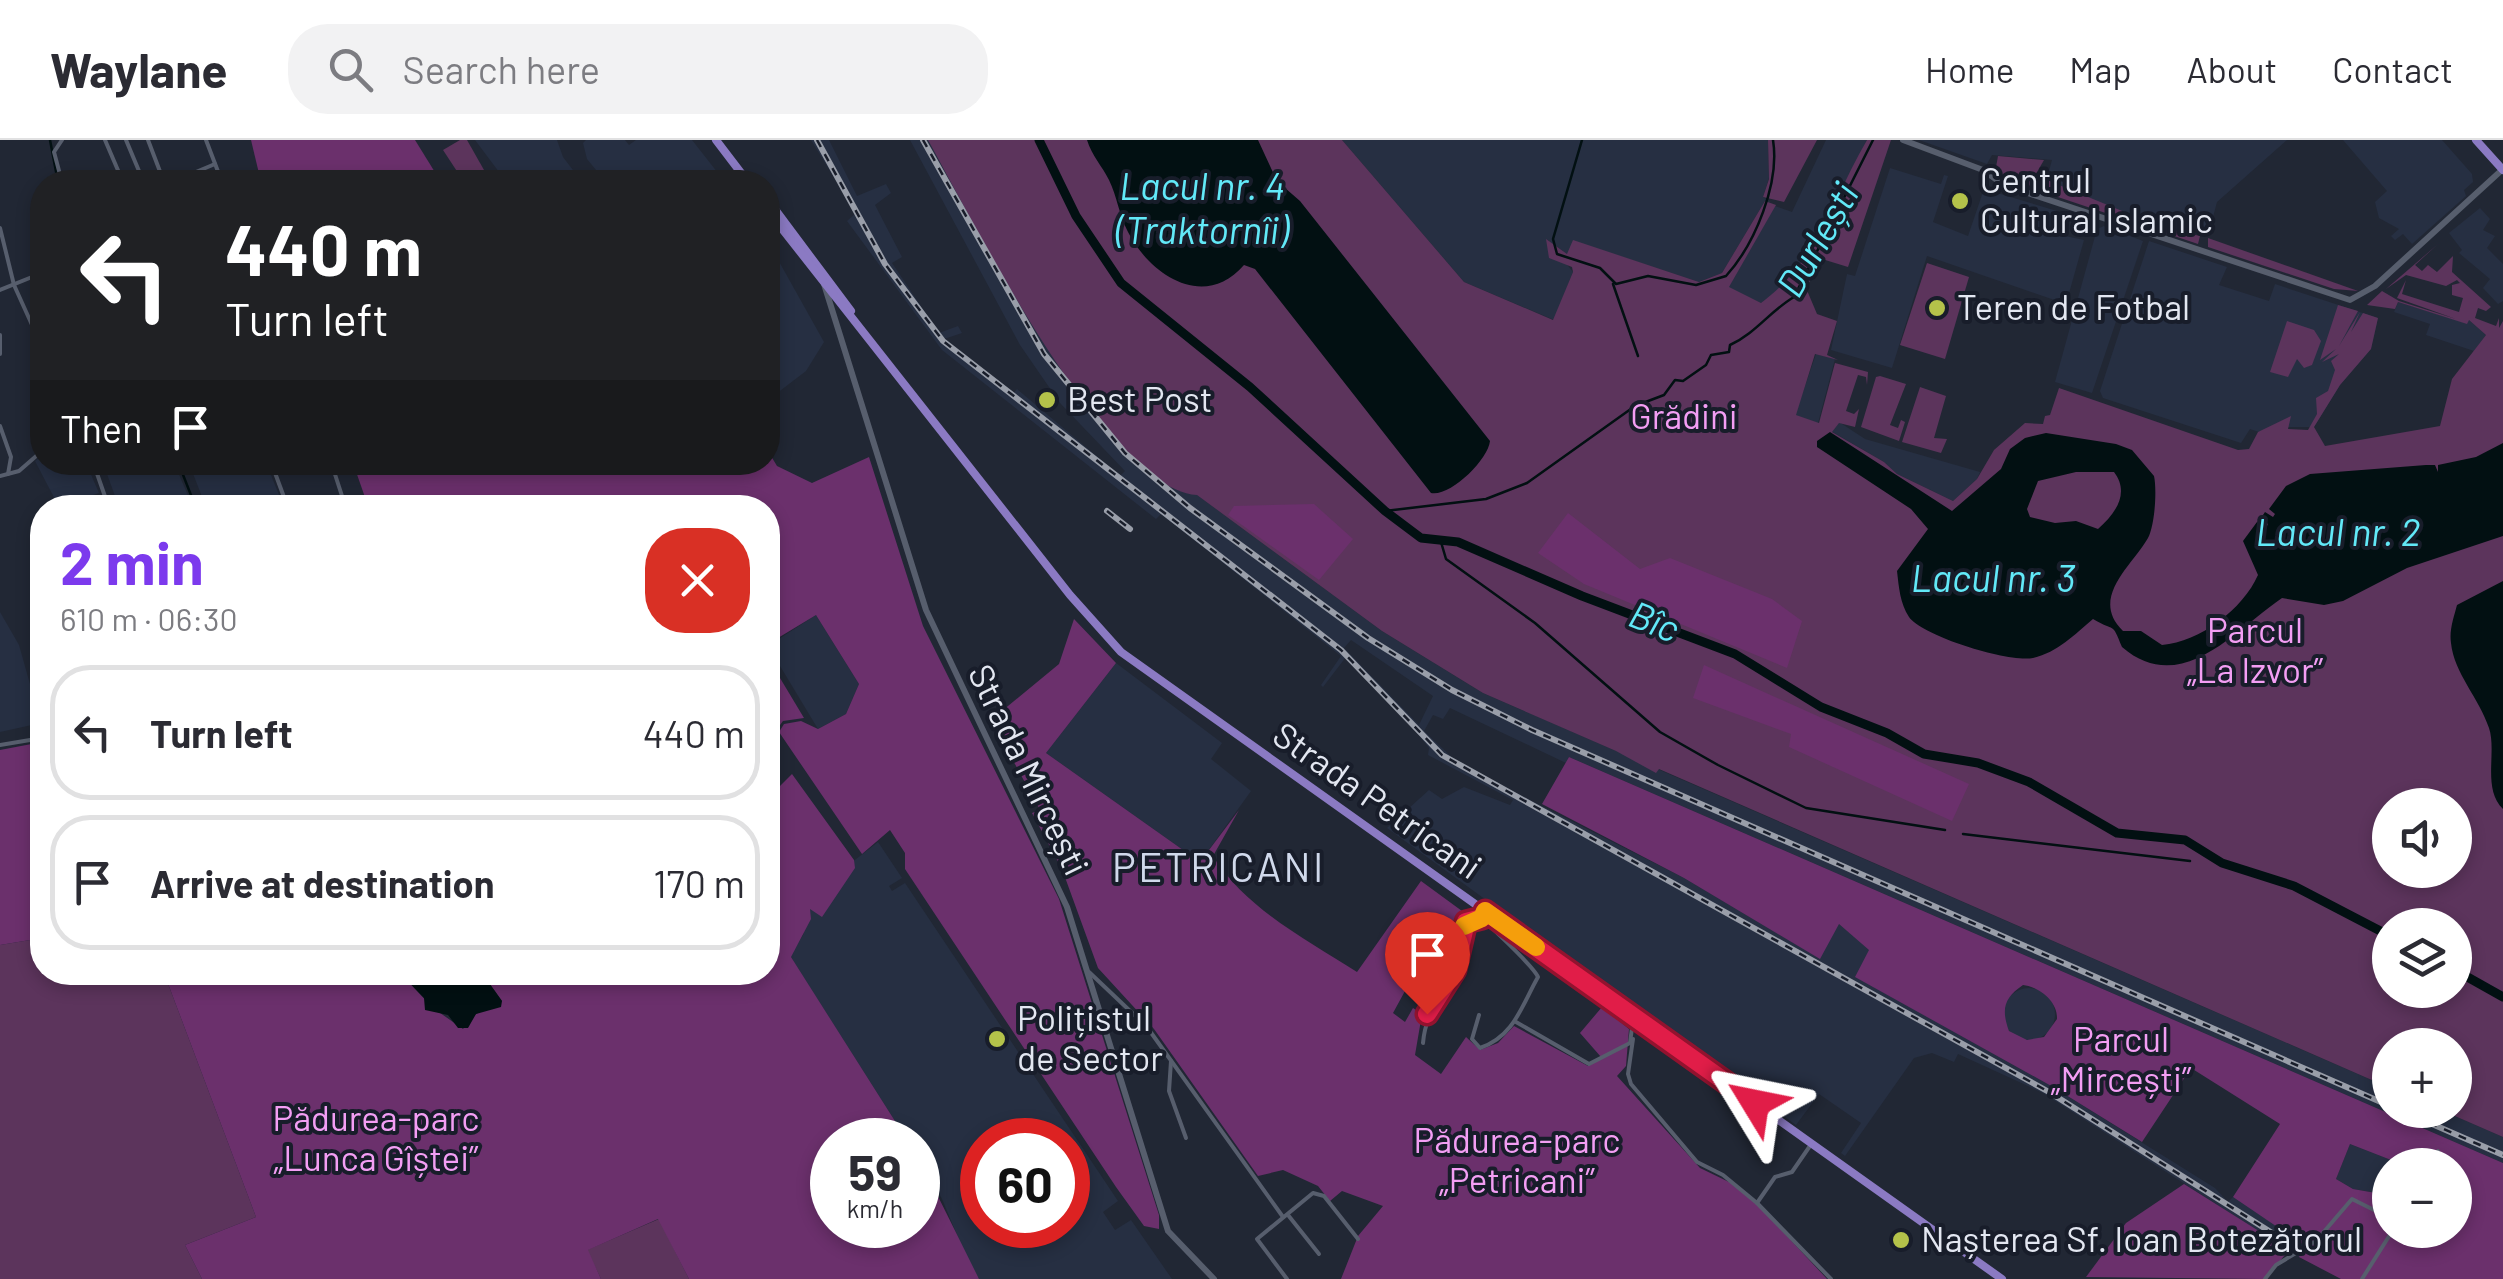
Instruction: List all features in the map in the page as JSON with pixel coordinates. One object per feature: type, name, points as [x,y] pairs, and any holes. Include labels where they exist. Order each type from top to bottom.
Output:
[{"type":"main road","points":[[716,140],[739,170]]},
{"type":"main road","points":[[1903,140],[1982,170],[2004,186],[2350,300],[2376,286],[2503,169],[2476,140]]},
{"type":"main road","name":"Strada Petricani","points":[[780,216],[1102,635],[1483,914],[2002,1279]]},
{"type":"main road","name":"Strada Petricani","points":[[780,226],[853,315]]},
{"type":"main road","name":"Strada Mircești","points":[[820,268],[937,640],[1054,877],[1089,972],[1168,1230],[1214,1279]]},
{"type":"street","points":[[105,140],[118,170]]},
{"type":"street","points":[[126,140],[138,170]]},
{"type":"street","points":[[148,140],[159,170]]},
{"type":"street","points":[[206,140],[217,170]]},
{"type":"street","points":[[58,142],[54,156],[58,170]]},
{"type":"street","points":[[201,170],[215,164]]},
{"type":"street","points":[[0,228],[30,328]]},
{"type":"street","points":[[0,290],[30,278]]},
{"type":"street","points":[[0,336],[0,354]]},
{"type":"street","points":[[0,426],[11,457],[8,474]]},
{"type":"street","points":[[0,476],[30,460]]},
{"type":"street","points":[[0,744],[30,740]]},
{"type":"street","points":[[1423,1043],[1428,1011],[1455,970],[1466,922],[1483,914],[1505,946],[1537,972],[1516,1022],[1496,1041],[1480,1048],[1472,1039],[1478,1015]]},
{"type":"street","points":[[1430,981],[1445,970],[1460,943]]},
{"type":"street","points":[[1089,972],[1147,1027],[1285,1215],[1320,1254]]},
{"type":"street","points":[[1633,1016],[1631,1084],[1697,1162],[1723,1175],[1757,1203],[1831,1279]]},
{"type":"street","points":[[1516,1022],[1584,1063],[1633,1039]]},
{"type":"street","points":[[1171,1061],[1169,1091],[1186,1138]]},
{"type":"street","points":[[1757,1203],[1775,1177],[1792,1172],[1812,1143]]},
{"type":"street","points":[[1287,1279],[1256,1239],[1318,1193],[1358,1239]]},
{"type":"street","points":[[2265,1279],[2276,1264],[2316,1241],[2352,1199],[2372,1209]]},
{"type":"street","points":[[2362,1279],[2382,1248]]},
{"type":"shaded area","points":[[475,140],[557,140],[573,170],[498,170]]},
{"type":"shaded area","points":[[625,140],[629,145],[636,140],[692,140],[716,170],[596,170],[587,159],[583,143]]},
{"type":"shaded area","points":[[811,140],[829,140],[857,196],[886,184],[891,193],[875,205],[902,257],[892,263],[939,333],[958,326],[962,333],[944,339],[1012,395],[1017,389],[1120,476],[1125,471],[1060,403],[1020,345],[910,140],[935,140],[1177,480],[1382,631],[1483,693],[2372,1080],[2372,1106],[1569,757],[1566,763],[1450,708],[1443,719],[1433,715],[1424,731],[1459,764],[1684,878],[1819,958],[1838,923],[1870,950],[1856,977],[2053,1087],[2215,1188],[2228,1202],[2233,1197],[2305,1245],[2299,1257],[2043,1093],[1958,1054],[1954,1062],[1932,1053],[1914,1058],[1845,1156],[1841,1153],[1861,1123],[1819,1094],[1796,1125],[1387,828],[1429,790],[1442,799],[1464,787],[1510,805],[1513,800],[1428,755],[1429,748],[1415,730],[1346,657],[1323,687],[1341,656],[1161,514],[1156,519],[942,350],[847,221],[856,213]],"holes":[[[1351,640],[1433,696],[1419,725],[1344,648]]]},
{"type":"shaded area","points":[[1342,140],[1768,140],[1769,178],[1763,197],[1771,202],[1765,201],[1722,273],[1699,282],[1574,241],[1568,255],[1547,240],[1573,272],[1554,320],[1464,282]]},
{"type":"shaded area","points":[[1826,140],[1867,140],[1826,225],[1792,281],[1761,303],[1728,288],[1775,206],[1792,212]]},
{"type":"shaded area","points":[[1919,140],[2287,140],[2217,202],[2208,236],[2161,227],[2046,182],[2052,160],[1992,155],[1987,164]]},
{"type":"shaded area","points":[[2343,140],[2442,140],[2472,174],[2473,182],[2464,190],[2466,196],[2412,244],[2403,234],[2395,240],[2391,236],[2399,229],[2379,218],[2375,202],[2387,191]]},
{"type":"shaded area","points":[[1890,168],[1941,184],[1944,175],[1948,176],[1933,222],[1968,236],[1984,189],[2057,211],[2051,233],[2084,240],[2066,304],[1927,256],[1892,368],[1831,350],[1847,274],[1855,276]]},
{"type":"shaded area","points":[[2480,208],[2490,219],[2483,230],[2495,236],[2487,248],[2503,264],[2503,301],[2498,304],[2483,288],[2490,279],[2459,253],[2462,250],[2449,233]]},
{"type":"shaded area","points":[[2104,226],[2143,241],[2092,393],[2055,382],[2097,229]]},
{"type":"shaded area","points":[[2149,241],[2227,267],[2219,285],[2269,301],[2275,284],[2378,318],[2371,349],[2340,385],[2314,427],[2272,427],[2259,432],[2250,429],[2241,443],[2103,398],[2100,391]]},
{"type":"shaded area","points":[[780,263],[824,342],[806,371],[780,391]]},
{"type":"shaded area","points":[[2398,302],[2466,323],[2468,319],[2486,335],[2474,351],[2426,335],[2430,324],[2394,312]]},
{"type":"shaded area","points":[[1816,354],[1835,359],[1818,423],[1795,415]]},
{"type":"shaded area","points":[[1839,422],[1865,439],[1980,472],[1953,501],[1897,474],[1831,431]]},
{"type":"shaded area","points":[[42,475],[91,475],[99,493],[93,495],[53,495]]},
{"type":"shaded area","points":[[107,475],[179,475],[188,495],[115,495]]},
{"type":"shaded area","points":[[194,475],[271,475],[279,495],[201,495]]},
{"type":"shaded area","points":[[0,612],[19,645],[30,684],[30,725],[0,732]]},
{"type":"shaded area","points":[[816,615],[859,684],[846,714],[818,729],[780,666],[780,638]]},
{"type":"shaded area","points":[[1116,663],[1222,743],[1211,759],[1251,791],[1200,862],[1046,753]]},
{"type":"shaded area","points":[[878,842],[902,878],[889,886],[892,891],[905,883],[1062,1118],[960,1118],[960,1242],[940,1195],[940,1118],[893,1118],[790,956],[803,935],[810,908],[822,916],[851,863]]},
{"type":"shaded area","points":[[2029,988],[2048,995],[2055,1014],[2048,1033],[2029,1040],[2010,1033],[2003,1014],[2010,995]]},
{"type":"shaded area","points":[[2472,1124],[2503,1137],[2503,1163],[2422,1128],[2472,1128]]},
{"type":"shaded area","points":[[2350,1144],[2372,1153],[2372,1192],[2353,1189],[2336,1179]]},
{"type":"shaded area","points":[[1090,1159],[1118,1201],[1103,1212],[1115,1230],[1131,1220],[1172,1279],[979,1279],[962,1248],[1090,1248]]},
{"type":"green space","points":[[251,140],[415,140],[434,170],[258,170]]},
{"type":"green space","points":[[467,140],[484,170],[456,170],[443,150]]},
{"type":"green space","name":"Parcul „La Izvor”","points":[[928,140],[1342,140],[1464,282],[1553,320],[1573,272],[1572,267],[1549,258],[1546,239],[1567,254],[1573,240],[1699,282],[1722,273],[1765,201],[1776,205],[1729,287],[1761,303],[1780,287],[1810,249],[1867,140],[1891,140],[1848,267],[1822,259],[1806,288],[1817,314],[1837,321],[1827,355],[1838,360],[1815,354],[1796,415],[1819,423],[1835,363],[1868,372],[1867,385],[1866,377],[1858,375],[1846,411],[1854,414],[1859,409],[1855,427],[1839,423],[1832,432],[1884,462],[1897,474],[1953,501],[1977,479],[1994,450],[2025,423],[2043,424],[2059,388],[2238,450],[2249,449],[2258,432],[2291,416],[2288,429],[2308,430],[2317,414],[2316,398],[2328,391],[2335,370],[2331,361],[2339,354],[2322,362],[2336,349],[2320,360],[2338,305],[2358,311],[2339,346],[2360,312],[2351,332],[2363,313],[2378,318],[2371,349],[2340,385],[2314,427],[2325,446],[2440,426],[2452,379],[2486,335],[2469,320],[2467,324],[2398,302],[2395,309],[2367,305],[2382,291],[2399,301],[2456,319],[2397,298],[2406,280],[2402,294],[2459,312],[2463,298],[2452,295],[2452,285],[2460,283],[2457,280],[2446,286],[2406,275],[2386,289],[2438,244],[2415,265],[2422,271],[2428,265],[2437,272],[2453,256],[2452,272],[2491,307],[2486,311],[2478,308],[2475,318],[2496,326],[2499,318],[2499,328],[2503,321],[2503,1137],[2472,1124],[2472,1028],[2372,1028],[2372,1080],[1659,769],[1656,773],[1616,751],[1483,693],[1382,631],[1197,495],[1161,481],[1122,448],[1083,400],[1008,285]]},
{"type":"green space","points":[[1768,140],[1817,140],[1784,202],[1763,197],[1769,179]]},
{"type":"green space","points":[[1998,156],[2044,160],[2028,188],[1995,173]]},
{"type":"green space","points":[[2042,178],[2161,227],[2200,236],[2198,244],[2040,191]]},
{"type":"green space","points":[[2208,238],[2358,291],[2334,289],[2208,247]]},
{"type":"green space","name":"Teren de Fotbal","points":[[1927,263],[1969,277],[1945,359],[1900,345]]},
{"type":"green space","points":[[2287,321],[2314,330],[2321,341],[2312,365],[2304,368],[2297,359],[2288,377],[2270,372]]},
{"type":"green space","points":[[1876,377],[1906,384],[1890,425],[1898,428],[1901,420],[1905,422],[1899,441],[1861,427]]},
{"type":"green space","points":[[1920,387],[1946,396],[1934,438],[1947,439],[1941,453],[1902,442]]},
{"type":"green space","points":[[869,457],[923,626],[1059,899],[1159,1215],[1159,1229],[1144,1226],[1116,1187],[1090,1148],[1090,1118],[1070,1118],[905,869],[905,853],[890,830],[862,854],[780,733],[784,724],[801,721],[818,729],[846,714],[859,684],[816,615],[780,637],[780,495],[364,495],[357,475],[780,475],[780,467],[812,483]]},
{"type":"green space","points":[[1314,504],[1353,539],[1319,580],[1228,515],[1234,506]]},
{"type":"green space","points":[[1568,513],[1640,569],[1670,558],[1772,599],[1802,621],[1787,668],[1584,584],[1538,553]]},
{"type":"green space","name":"Pădurea-parc „Petricani”","points":[[1074,619],[1116,663],[1046,753],[1200,862],[1239,810],[1213,856],[1242,892],[1278,922],[1357,972],[1421,881],[1462,911],[1454,949],[1445,965],[1430,975],[1416,969],[1401,988],[1405,991],[1393,1013],[1405,1022],[1413,1008],[1422,1014],[1415,1055],[1441,1074],[1466,1037],[1480,1050],[1498,1043],[1514,1026],[1588,1066],[1601,1057],[1580,1033],[1602,1007],[1629,1029],[1626,1066],[1617,1076],[1700,1168],[1731,1183],[1756,1203],[1827,1279],[1341,1279],[1358,1236],[1383,1206],[1342,1191],[1330,1201],[1318,1186],[1283,1170],[1258,1176],[1154,1029],[1098,968],[1062,869],[1032,813],[1040,810],[991,720],[1059,664]]},
{"type":"green space","points":[[1704,665],[1969,784],[1952,821],[1789,747],[1791,734],[1693,698]]},
{"type":"green space","points":[[780,678],[804,718],[780,725]]},
{"type":"green space","points":[[30,744],[30,940],[0,945],[0,750]]},
{"type":"green space","name":"Parcul „Mircești”","points":[[1569,757],[2372,1106],[2372,1128],[2422,1128],[2468,1148],[2372,1148],[2372,1153],[2350,1144],[2336,1179],[2353,1189],[2372,1192],[2372,1248],[2472,1248],[2472,1150],[2503,1163],[2503,1279],[2341,1279],[2299,1257],[2304,1245],[2233,1197],[2280,1124],[2191,1068],[2142,1142],[2053,1087],[1855,977],[1869,950],[1839,924],[1820,959],[1684,878],[1542,804]],"holes":[[[2023,985],[2051,1001],[2057,1019],[2044,1037],[2027,1040],[2009,1031],[2005,1016],[2012,995]]]},
{"type":"green space","name":"Pădurea-parc „Lunca Gîștei”","points":[[792,774],[854,860],[855,868],[822,917],[810,909],[811,919],[791,957],[893,1118],[810,1118],[810,1248],[940,1248],[940,1200],[960,1248],[964,1248],[979,1279],[689,1279],[658,1219],[588,1250],[601,1279],[202,1279],[185,1245],[256,1217],[169,985],[411,985],[433,1008],[463,1029],[476,1014],[502,1001],[491,985],[780,985],[780,786]]},
{"type":"green space","points":[[30,940],[30,985],[169,985],[256,1217],[185,1245],[202,1279],[0,1279],[0,945]]},
{"type":"green space","name":"Parcul „Mircești”","points":[[2184,1184],[2289,1250],[2265,1279],[2086,1277],[2126,1223]]},
{"type":"green space","points":[[659,1219],[689,1279],[601,1279],[587,1250]]},
{"type":"water","name":"Lacul nr. 4 (Traktornîi)","points":[[1087,140],[1258,140],[1277,181],[1300,201],[1490,441],[1483,458],[1457,483],[1431,493],[1255,269],[1244,265],[1228,279],[1196,286],[1179,282],[1150,262],[1128,232],[1112,186]]},
{"type":"water","points":[[1830,432],[1952,511],[2001,469],[2010,449],[2025,438],[2046,433],[2132,450],[2154,476],[2154,516],[2148,538],[2117,583],[2110,606],[2123,631],[2141,631],[2162,645],[2191,638],[2219,622],[2242,600],[2258,575],[2243,541],[2257,522],[2266,528],[2268,524],[2261,518],[2265,512],[2273,517],[2275,514],[2269,509],[2286,486],[2310,474],[2426,465],[2435,465],[2438,472],[2438,465],[2476,457],[2503,443],[2503,536],[2407,568],[2343,601],[2324,605],[2282,598],[2226,641],[2186,662],[2165,665],[2144,661],[2122,647],[2112,628],[2093,619],[2050,652],[2033,658],[2005,656],[1948,640],[1909,617],[1897,571],[1928,529],[1911,509],[1817,447],[1817,441]],"holes":[[[2076,472],[2114,472],[2121,495],[2098,529],[2076,521],[2055,523],[2030,517],[2027,509],[2038,481]]]},
{"type":"water","points":[[2503,581],[2503,809],[2491,781],[2489,728],[2457,665],[2451,638],[2457,605]]},
{"type":"water","points":[[412,985],[491,985],[502,1001],[501,1007],[476,1014],[468,1028],[458,1028],[448,1015],[425,1010],[424,998]]},
{"type":"waterway","points":[[50,140],[56,170]]},
{"type":"waterway","name":"Bîc","points":[[1039,140],[1076,216],[1121,283],[1250,387],[1385,511],[1421,538],[1458,542],[1582,596],[1735,654],[1821,707],[1887,733],[1924,754],[1978,763],[2029,782],[2117,833],[2185,840],[2222,863],[2294,886],[2372,927]]},
{"type":"waterway","points":[[1582,140],[1553,239],[1557,254],[1600,268],[1616,284],[1648,276],[1696,285],[1726,276],[1747,247],[1769,193],[1773,140]]},
{"type":"waterway","name":"Durlești","points":[[1385,511],[1486,499],[1527,483],[1635,406],[1664,395],[1675,380],[1683,381],[1706,365],[1711,355],[1729,352],[1730,345],[1794,297],[1873,140]]},
{"type":"waterway","points":[[1613,284],[1638,356]]},
{"type":"waterway","points":[[183,475],[191,495]]},
{"type":"waterway","points":[[1441,542],[1446,559],[1535,623],[1660,732],[1806,808],[1945,830]]},
{"type":"waterway","points":[[1963,834],[2190,861]]},
{"type":"waterway","name":"Bîc","points":[[2472,980],[2503,997]]},
{"type":"railway","points":[[817,140],[885,264],[943,341],[1341,650],[1442,755],[2049,1092],[2296,1248]]},
{"type":"railway","points":[[923,140],[1044,354],[1125,453],[1190,508],[1368,638],[1452,690],[1532,730],[2372,1098]]},
{"type":"railway","points":[[1107,511],[1130,529]]},
{"type":"railway","points":[[2441,1128],[2503,1155]]},
{"type":"slow traffic","points":[[1464,926],[1468,920],[1482,918],[1485,911],[1536,947]]},
{"type":"place","name":"Centrul Cultural Islamic","points":[[1960,201]]},
{"type":"place","name":"Teren de Fotbal","points":[[1937,308]]},
{"type":"place","name":"Best Post","points":[[1047,400]]},
{"type":"place","name":"Polițistul de Sector","points":[[997,1039]]},
{"type":"place","name":"Nașterea Sf. Ioan Botezătorul","points":[[1901,1240]]},
{"type":"district","name":"PETRICANI","points":[[1219,868]]},
{"type":"route","points":[[1427,1014],[1455,970],[1466,922],[1482,918],[1485,911],[1755,1103]]},
{"type":"park label","name":"Grădini","points":[[1684,417]]},
{"type":"water label","name":"Lacul nr. 2","points":[[2338,533]]},
{"type":"water label","name":"Lacul nr. 3","points":[[1993,579]]}]
